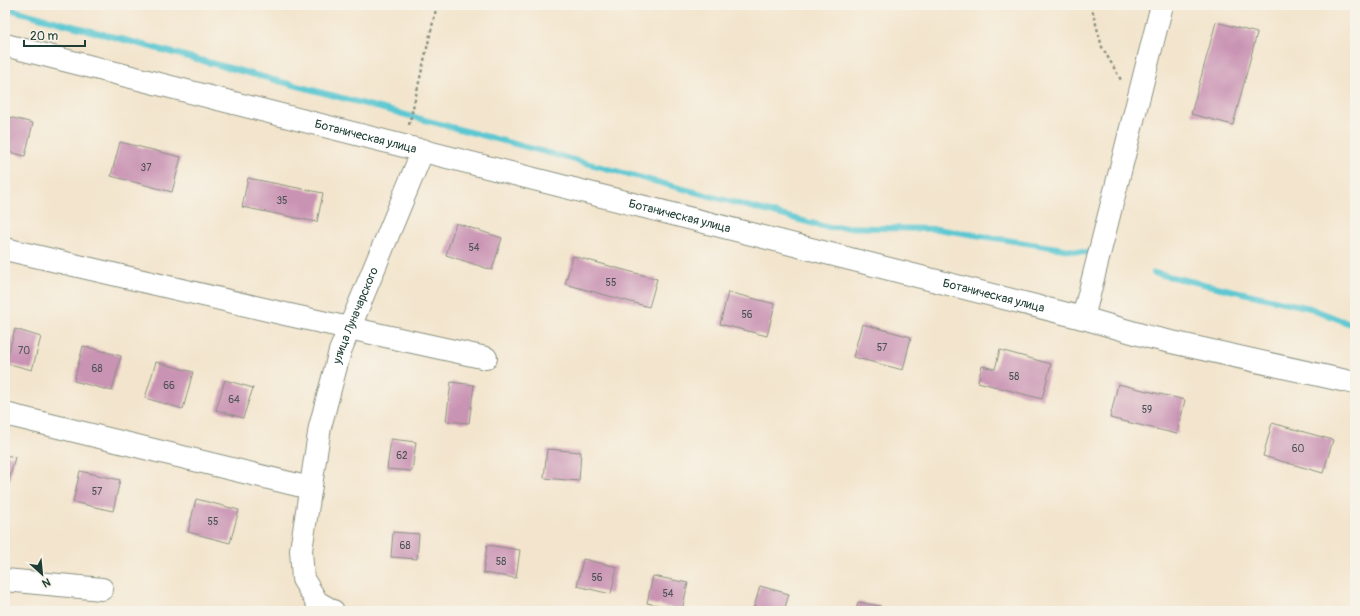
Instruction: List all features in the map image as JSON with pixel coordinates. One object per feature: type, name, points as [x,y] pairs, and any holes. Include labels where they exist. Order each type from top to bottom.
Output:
[{"type":"street","points":[[1083,318],[1162,5]]},
{"type":"street","name":"Ботаническая улица","points":[[5,45],[1083,318],[1149,337],[1355,383]]},
{"type":"street","name":"улица Луначарского","points":[[333,611],[317,602],[304,579],[301,550],[320,427],[340,351],[414,148]]},
{"type":"street","points":[[5,248],[285,314],[350,327],[486,358]]},
{"type":"street","points":[[5,414],[310,488]]},
{"type":"street","points":[[5,580],[102,590]]},
{"type":"path","points":[[414,148],[437,5]]},
{"type":"path","points":[[1091,5],[1102,47],[1136,107]]},
{"type":"building","points":[[1216,22],[1257,33],[1233,125],[1191,114]]},
{"type":"building","points":[[5,116],[33,123],[25,156],[5,151]]},
{"type":"building","points":[[120,142],[181,157],[172,192],[111,176]]},
{"type":"building","points":[[248,178],[323,193],[317,222],[242,207]]},
{"type":"building","points":[[456,223],[502,238],[492,270],[446,255]]},
{"type":"building","points":[[573,256],[657,279],[649,307],[565,284]]},
{"type":"building","points":[[728,292],[775,304],[767,336],[720,324]]},
{"type":"building","points":[[862,324],[911,337],[903,370],[853,357]]},
{"type":"building","points":[[15,329],[41,337],[32,370],[6,363]]},
{"type":"building","points":[[83,346],[121,356],[112,391],[74,381]]},
{"type":"building","points":[[1000,350],[1051,364],[1042,399],[978,382],[982,366],[995,369]]},
{"type":"building","points":[[156,362],[193,372],[183,409],[145,398]]},
{"type":"building","points":[[225,380],[253,388],[243,418],[216,410]]},
{"type":"building","points":[[451,382],[474,385],[469,423],[446,421]]},
{"type":"building","points":[[1118,384],[1185,400],[1177,434],[1110,418]]},
{"type":"building","points":[[1272,423],[1333,440],[1323,473],[1263,456]]},
{"type":"building","points":[[391,439],[416,442],[412,471],[387,469]]},
{"type":"building","points":[[547,449],[581,452],[579,481],[544,478]]},
{"type":"building","points":[[5,455],[15,457],[8,485],[5,484]]},
{"type":"building","points":[[80,471],[120,480],[113,511],[73,502]]},
{"type":"building","points":[[196,499],[239,510],[230,543],[188,532]]},
{"type":"building","points":[[393,532],[419,534],[417,559],[391,557]]},
{"type":"building","points":[[487,545],[520,550],[516,578],[483,573]]},
{"type":"building","points":[[583,559],[617,567],[611,594],[577,586]]},
{"type":"building","points":[[653,576],[688,583],[682,610],[647,603]]},
{"type":"building","points":[[760,586],[789,594],[784,611],[753,611]]},
{"type":"building","points":[[858,602],[880,606],[880,611],[856,611]]},
{"type":"waterway","points":[[5,8],[826,227],[937,229],[1095,254]]},
{"type":"waterway","points":[[1154,273],[1310,308],[1355,326]]}]
